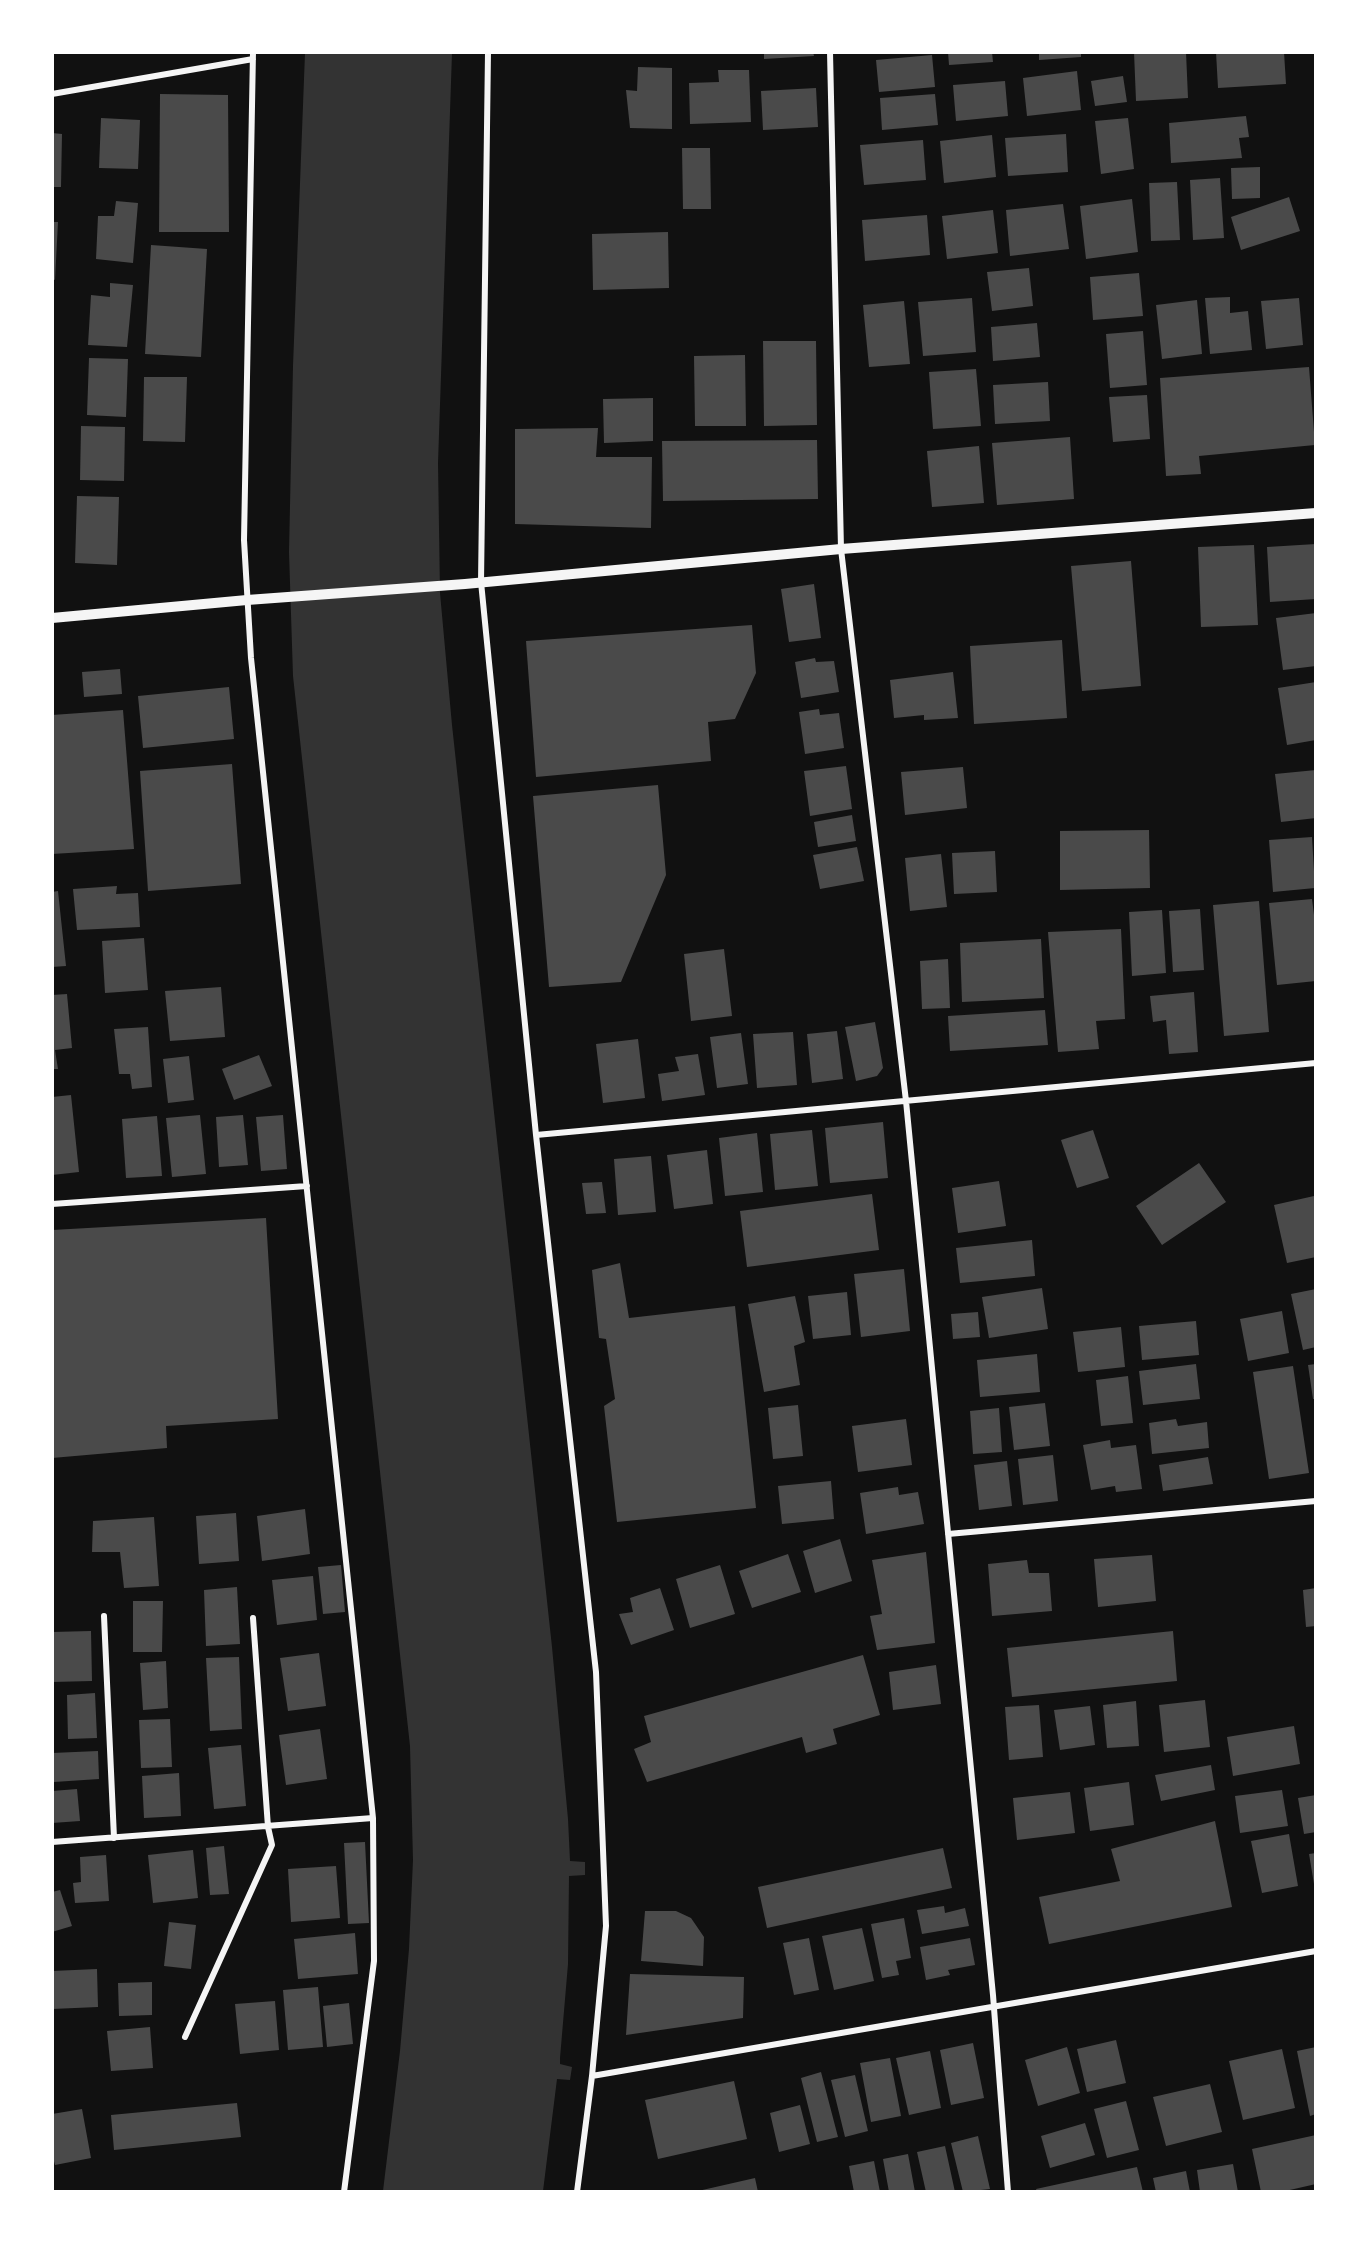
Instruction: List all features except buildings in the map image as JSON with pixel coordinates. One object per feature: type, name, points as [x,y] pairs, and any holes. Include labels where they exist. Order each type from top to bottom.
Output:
[{"type":"street","points":[[488,52],[481,582],[537,1135],[596,1672],[606,1926],[592,2076],[577,2192]]},
{"type":"street","points":[[830,52],[841,549],[906,1101],[994,2007],[1008,2192]]},
{"type":"street","points":[[52,94],[253,56],[244,540],[251,658],[373,1818],[374,1961],[344,2192]]},
{"type":"street","points":[[52,618],[260,599],[465,584],[841,549],[1316,513]]},
{"type":"street","points":[[537,1135],[1316,1063]]},
{"type":"street","points":[[52,1204],[307,1186]]},
{"type":"street","points":[[948,1534],[1316,1501]]},
{"type":"street","points":[[104,1616],[114,1838]]},
{"type":"street","points":[[185,2037],[272,1845],[268,1827],[253,1618]]},
{"type":"street","points":[[52,1842],[373,1818]]},
{"type":"street","points":[[592,2076],[1316,1951]]},
{"type":"shaded area","points":[[305,53],[452,53],[438,463],[440,593],[452,725],[552,1647],[570,1861],[585,1862],[585,1875],[569,1876],[568,1964],[560,2064],[572,2067],[570,2080],[557,2079],[543,2191],[383,2191],[400,2051],[409,1949],[413,1860],[410,1746],[293,676],[289,552],[293,366]]}]
